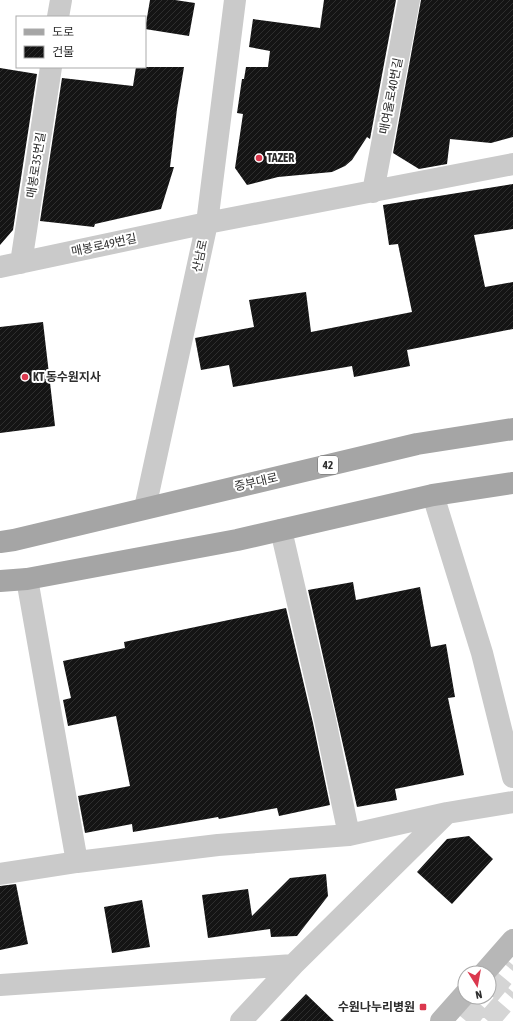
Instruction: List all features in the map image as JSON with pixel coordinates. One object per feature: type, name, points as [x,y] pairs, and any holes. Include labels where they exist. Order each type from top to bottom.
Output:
[{"type":"main road","name":"중부대로","points":[[0,542],[14,540],[417,444],[513,429]]},
{"type":"main road","points":[[0,581],[28,579],[237,540],[433,495],[513,483]]},
{"type":"main road","points":[[491,965],[513,940]]},
{"type":"main road","points":[[441,1021],[457,1003]]},
{"type":"street","points":[[58,16],[61,0]]},
{"type":"street","name":"산남로","points":[[145,508],[207,223],[235,0]]},
{"type":"street","name":"매여울로40번길","points":[[373,192],[409,0]]},
{"type":"street","name":"매봉로35번길","points":[[10,265],[51,68]]},
{"type":"street","points":[[207,223],[513,164]]},
{"type":"street","name":"매봉로49번길","points":[[10,265],[207,223]]},
{"type":"street","points":[[433,495],[482,653],[513,777]]},
{"type":"street","points":[[281,530],[325,720],[349,835]]},
{"type":"street","points":[[28,579],[77,862]]},
{"type":"street","points":[[0,874],[77,862],[218,845],[349,835],[447,813],[513,802]]},
{"type":"street","points":[[241,1021],[293,965],[447,813]]},
{"type":"street","points":[[0,985],[293,965]]},
{"type":"building","points":[[150,0],[175,0],[195,3],[189,36],[146,29]]},
{"type":"building","points":[[324,0],[396,0],[370,139],[367,137],[352,160],[345,166],[332,172],[278,177],[247,185],[235,168],[243,114],[237,113],[242,79],[244,79],[246,67],[268,67],[270,51],[249,47],[253,19],[320,28]]},
{"type":"building","points":[[421,0],[513,0],[513,137],[491,143],[450,139],[447,164],[419,169],[393,153]]},
{"type":"building","points":[[184,67],[170,167],[174,167],[161,209],[95,224],[94,227],[40,221],[62,78],[133,86],[136,68]]},
{"type":"building","points":[[0,68],[37,74],[13,230],[0,245]]},
{"type":"building","points":[[513,184],[513,229],[474,235],[485,287],[513,282],[513,329],[407,350],[410,366],[354,377],[352,366],[233,387],[229,365],[201,370],[195,338],[254,327],[249,300],[306,292],[311,332],[412,312],[398,244],[389,245],[383,205]]},
{"type":"building","name":"KT 동수원지사","points":[[43,322],[55,426],[0,433],[0,327]]},
{"type":"building","points":[[353,582],[356,600],[420,587],[431,647],[446,644],[455,697],[448,698],[464,775],[395,789],[397,800],[357,807],[308,590]]},
{"type":"building","points":[[286,608],[313,723],[330,805],[279,816],[277,808],[219,819],[218,817],[133,832],[132,824],[85,833],[78,796],[130,786],[116,716],[68,726],[63,700],[71,698],[63,661],[125,648],[124,642]]},
{"type":"building","points":[[469,836],[493,859],[452,904],[417,872],[447,839]]},
{"type":"building","points":[[326,874],[328,896],[297,936],[271,937],[270,929],[208,938],[202,895],[248,889],[252,916],[290,878]]},
{"type":"building","points":[[16,884],[28,944],[0,950],[0,886]]},
{"type":"building","points":[[142,900],[150,947],[112,953],[104,907]]},
{"type":"building","points":[[306,994],[334,1021],[280,1021]]},
{"type":"tunnel","points":[[497,984],[513,965]]},
{"type":"tunnel","points":[[488,1021],[513,992]]},
{"type":"tunnel","points":[[466,1021],[479,1005]]},
{"type":"place","name":"TAZER","points":[[259,158]]},
{"type":"place","name":"KT 동수원지사","points":[[25,377]]},
{"type":"place","name":"수원나누리병원","points":[[423,1007]]}]
